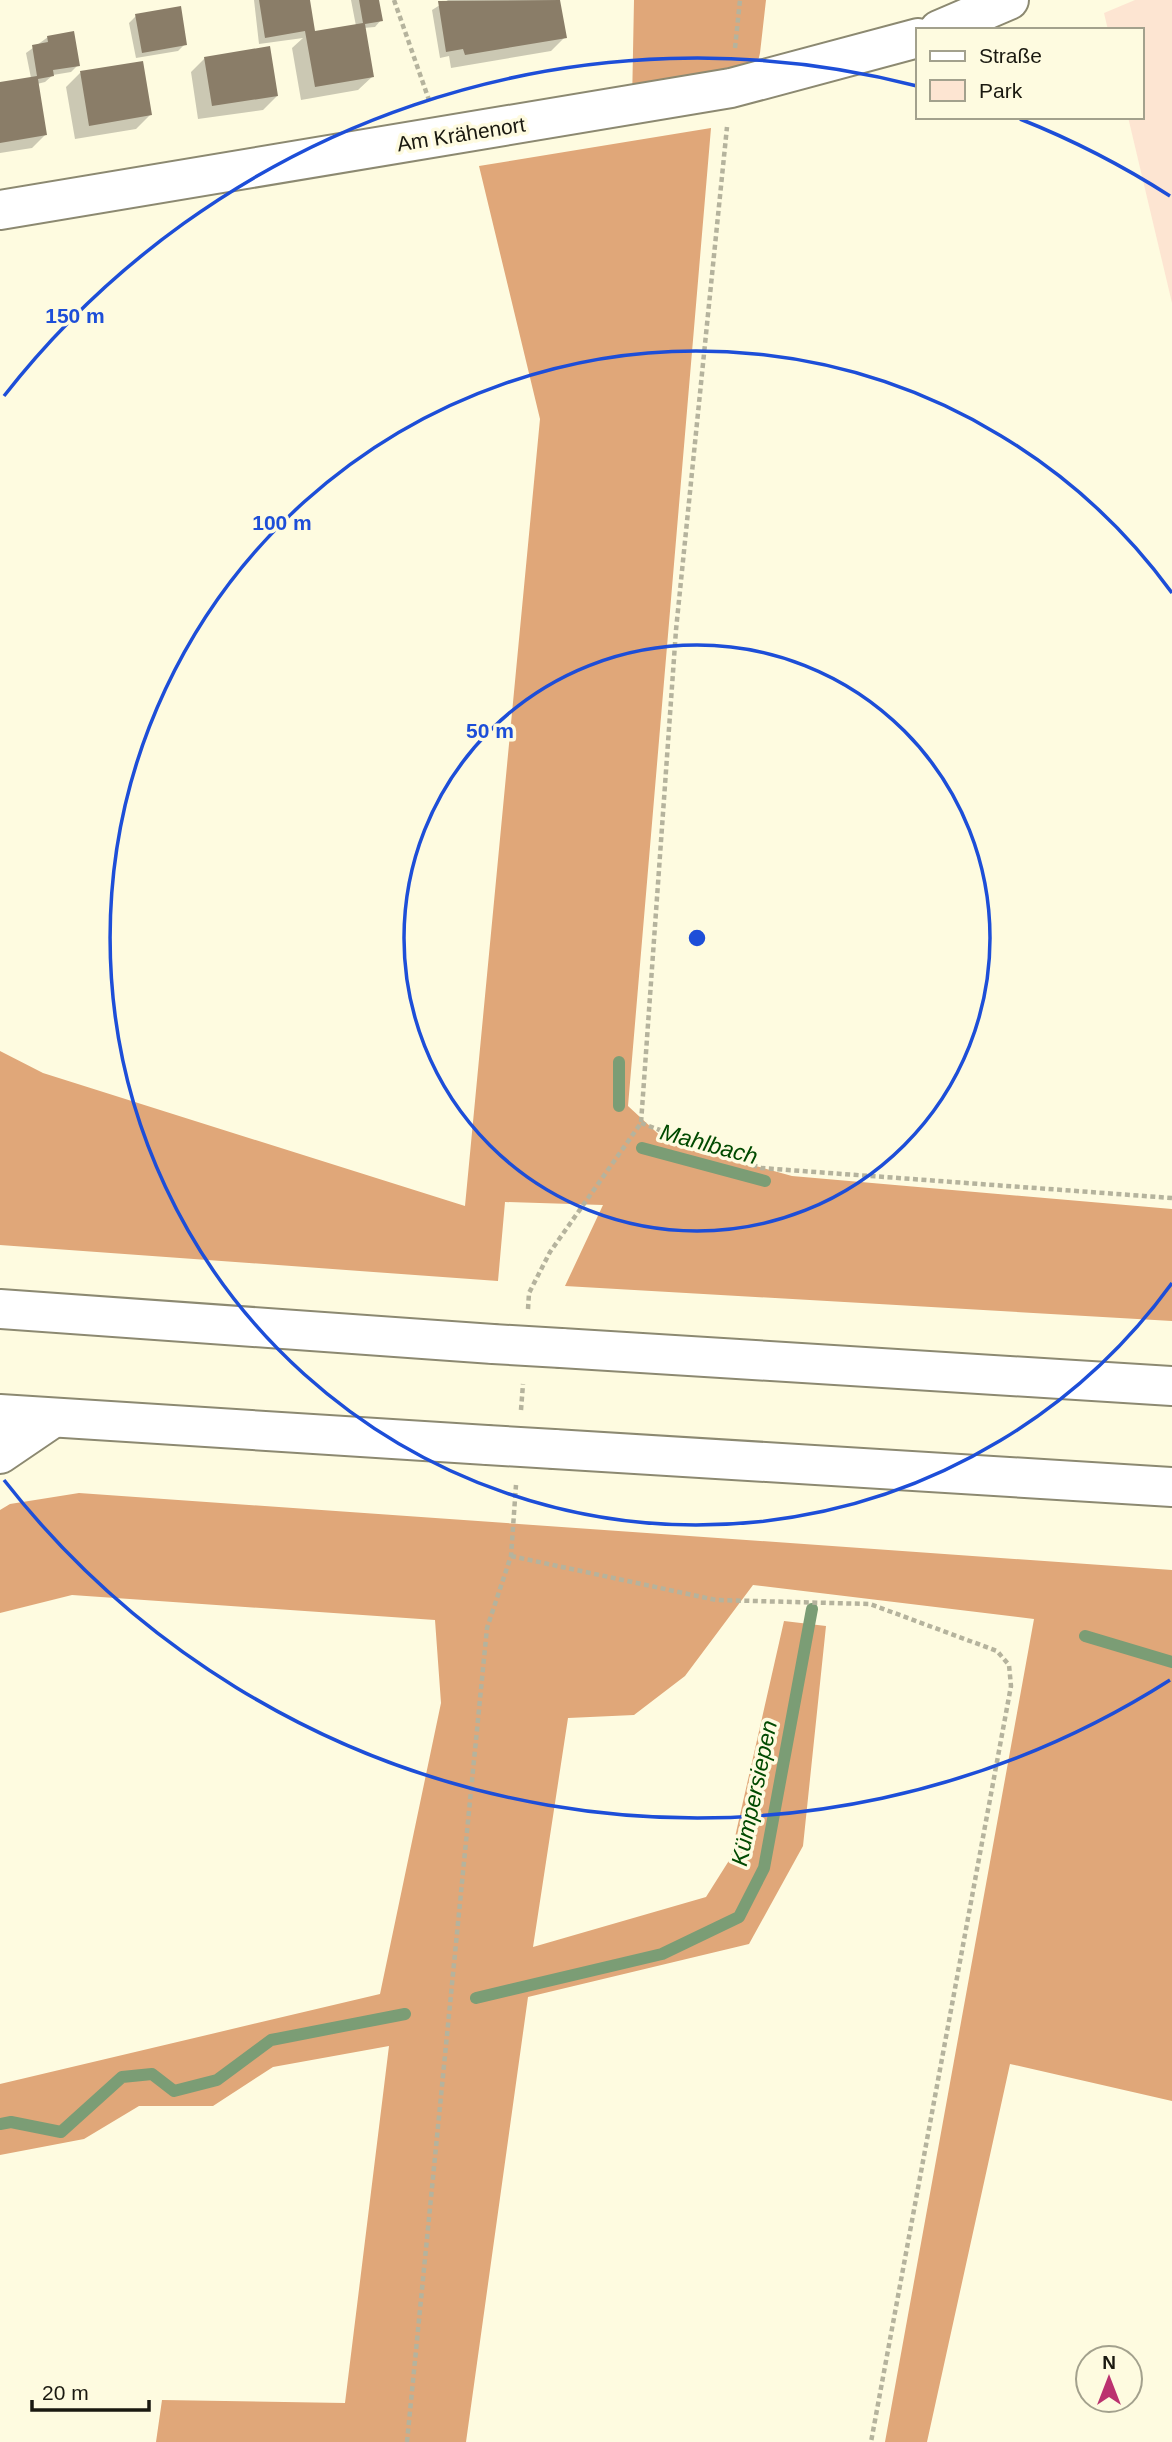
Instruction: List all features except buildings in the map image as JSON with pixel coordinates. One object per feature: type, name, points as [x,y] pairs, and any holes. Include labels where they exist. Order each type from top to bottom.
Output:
[{"type":"main road","points":[[944,28],[1009,0]]},
{"type":"main road","name":"Am Krähenort","points":[[0,210],[731,88],[916,39]]},
{"type":"main road","points":[[0,1309],[493,1344],[1172,1386]]},
{"type":"main road","points":[[0,1414],[1172,1487]]},
{"type":"main road","points":[[0,1454],[53,1418]]},
{"type":"path","points":[[394,0],[442,137]]},
{"type":"path","points":[[527,1321],[529,1293],[550,1252],[641,1123],[676,630],[731,88]]},
{"type":"path","points":[[641,1123],[761,1168],[1172,1198]]},
{"type":"path","points":[[520,1418],[523,1376]]},
{"type":"path","points":[[407,2442],[487,1628],[511,1556],[517,1473]]},
{"type":"path","points":[[511,1556],[716,1600],[870,1604],[997,1651],[1009,1665],[1011,1686],[871,2442]]},
{"type":"green space","points":[[1135,0],[1172,0],[1172,303],[1128,119],[1144,119],[1144,28],[1108,28],[1104,13]]},
{"type":"shaded area","points":[[634,0],[766,0],[760,53],[753,82],[632,104]]},
{"type":"shaded area","points":[[711,128],[628,1106],[666,1141],[792,1176],[1172,1209],[1172,1321],[565,1286],[603,1205],[505,1202],[498,1281],[0,1245],[0,1051],[43,1073],[465,1206],[540,419],[479,166]]},
{"type":"shaded area","points":[[79,1493],[1172,1570],[1172,2101],[1010,2064],[927,2442],[885,2442],[1034,1619],[753,1585],[685,1676],[634,1715],[568,1718],[533,1947],[706,1897],[730,1859],[784,1621],[826,1626],[803,1846],[749,1944],[528,1997],[466,2442],[156,2442],[162,2400],[345,2403],[389,2046],[273,2067],[213,2106],[139,2106],[84,2139],[0,2155],[0,2084],[380,1994],[441,1703],[435,1620],[72,1595],[0,1613],[0,1510],[10,1504]]},
{"type":"waterway","name":"Mahlbach","points":[[619,1062],[619,1106]]},
{"type":"waterway","name":"Mahlbach","points":[[642,1148],[765,1181]]},
{"type":"waterway","name":"Kümpersiepen","points":[[476,1998],[662,1954],[739,1917],[764,1868],[812,1609]]},
{"type":"waterway","name":"Mahlbach","points":[[1085,1636],[1172,1662]]},
{"type":"waterway","name":"Kümpersiepen","points":[[0,2124],[11,2122],[61,2132],[122,2077],[152,2074],[174,2091],[217,2080],[271,2040],[405,2014]]}]
